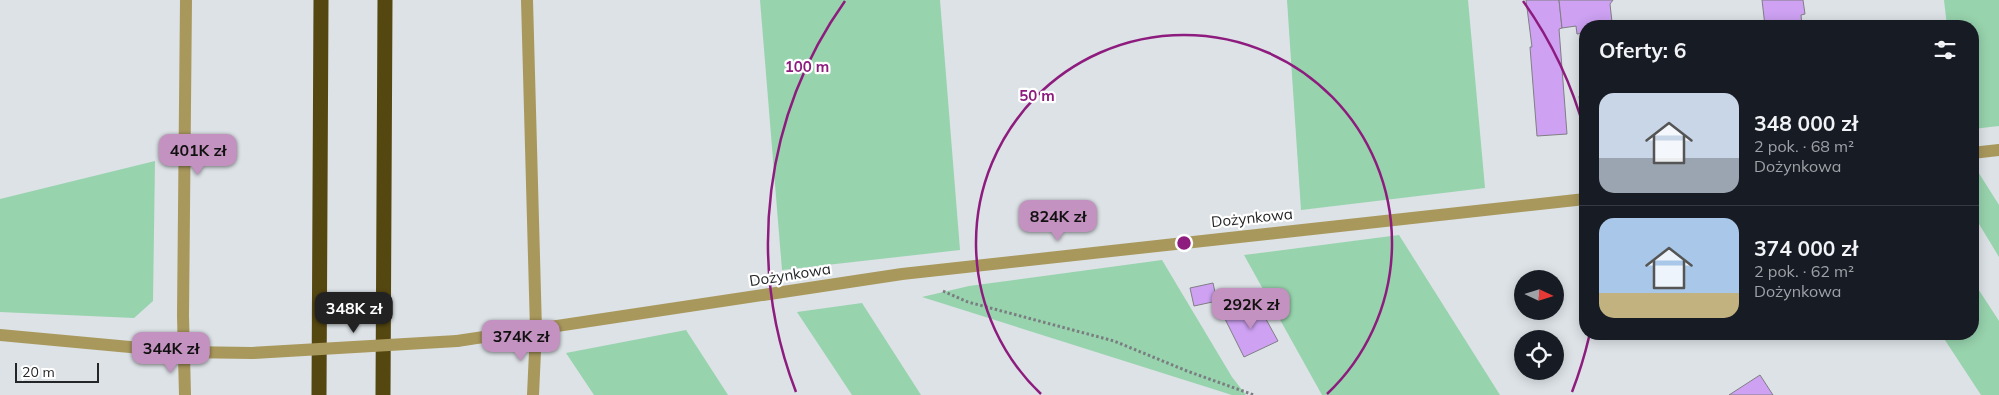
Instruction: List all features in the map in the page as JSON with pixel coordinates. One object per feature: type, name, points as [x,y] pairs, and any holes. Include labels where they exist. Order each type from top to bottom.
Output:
[{"type":"highway","points":[[320,395],[321,0]]},
{"type":"highway","points":[[383,395],[385,0]]},
{"type":"street","points":[[185,395],[183,316],[186,0]]},
{"type":"street","points":[[527,0],[536,330],[533,395]]},
{"type":"street","points":[[1979,152],[1999,150]]},
{"type":"street","name":"Dożynkowa","points":[[0,335],[184,352],[252,353],[457,342],[902,274],[1579,200]]},
{"type":"path","points":[[935,288],[968,302],[1114,341],[1187,371],[1254,395]]},
{"type":"green space","points":[[760,0],[940,0],[960,250],[782,270]]},
{"type":"green space","points":[[1287,0],[1468,0],[1485,188],[1301,210]]},
{"type":"green space","points":[[1944,0],[1999,0],[1999,126],[1979,128],[1979,20],[1946,20]]},
{"type":"green space","points":[[155,161],[153,301],[134,318],[0,312],[0,199]]},
{"type":"green space","points":[[1979,173],[1999,205],[1999,257],[1979,224]]},
{"type":"green space","points":[[1399,235],[1500,395],[1322,395],[1244,255]]},
{"type":"green space","points":[[1162,260],[1232,377],[1246,395],[1232,395],[922,297],[969,286]]},
{"type":"green space","points":[[1979,290],[1999,321],[1999,395],[1981,395],[1945,340],[1979,340]]},
{"type":"green space","points":[[862,303],[921,395],[852,395],[797,312]]},
{"type":"green space","points":[[686,330],[728,395],[594,395],[566,353]]},
{"type":"building","points":[[1526,0],[1559,0],[1562,28],[1559,29],[1567,134],[1537,136],[1530,47],[1532,47]]},
{"type":"building","points":[[1559,0],[1613,0],[1610,4],[1612,20],[1579,20],[1579,34],[1577,34],[1576,26],[1562,28]]},
{"type":"building","points":[[1762,0],[1803,0],[1805,14],[1801,15],[1801,20],[1764,20]]},
{"type":"building","points":[[1213,283],[1217,301],[1194,306],[1190,288]]},
{"type":"building","points":[[1257,303],[1278,341],[1244,357],[1225,319]]},
{"type":"building","points":[[1760,375],[1773,395],[1729,395]]}]
